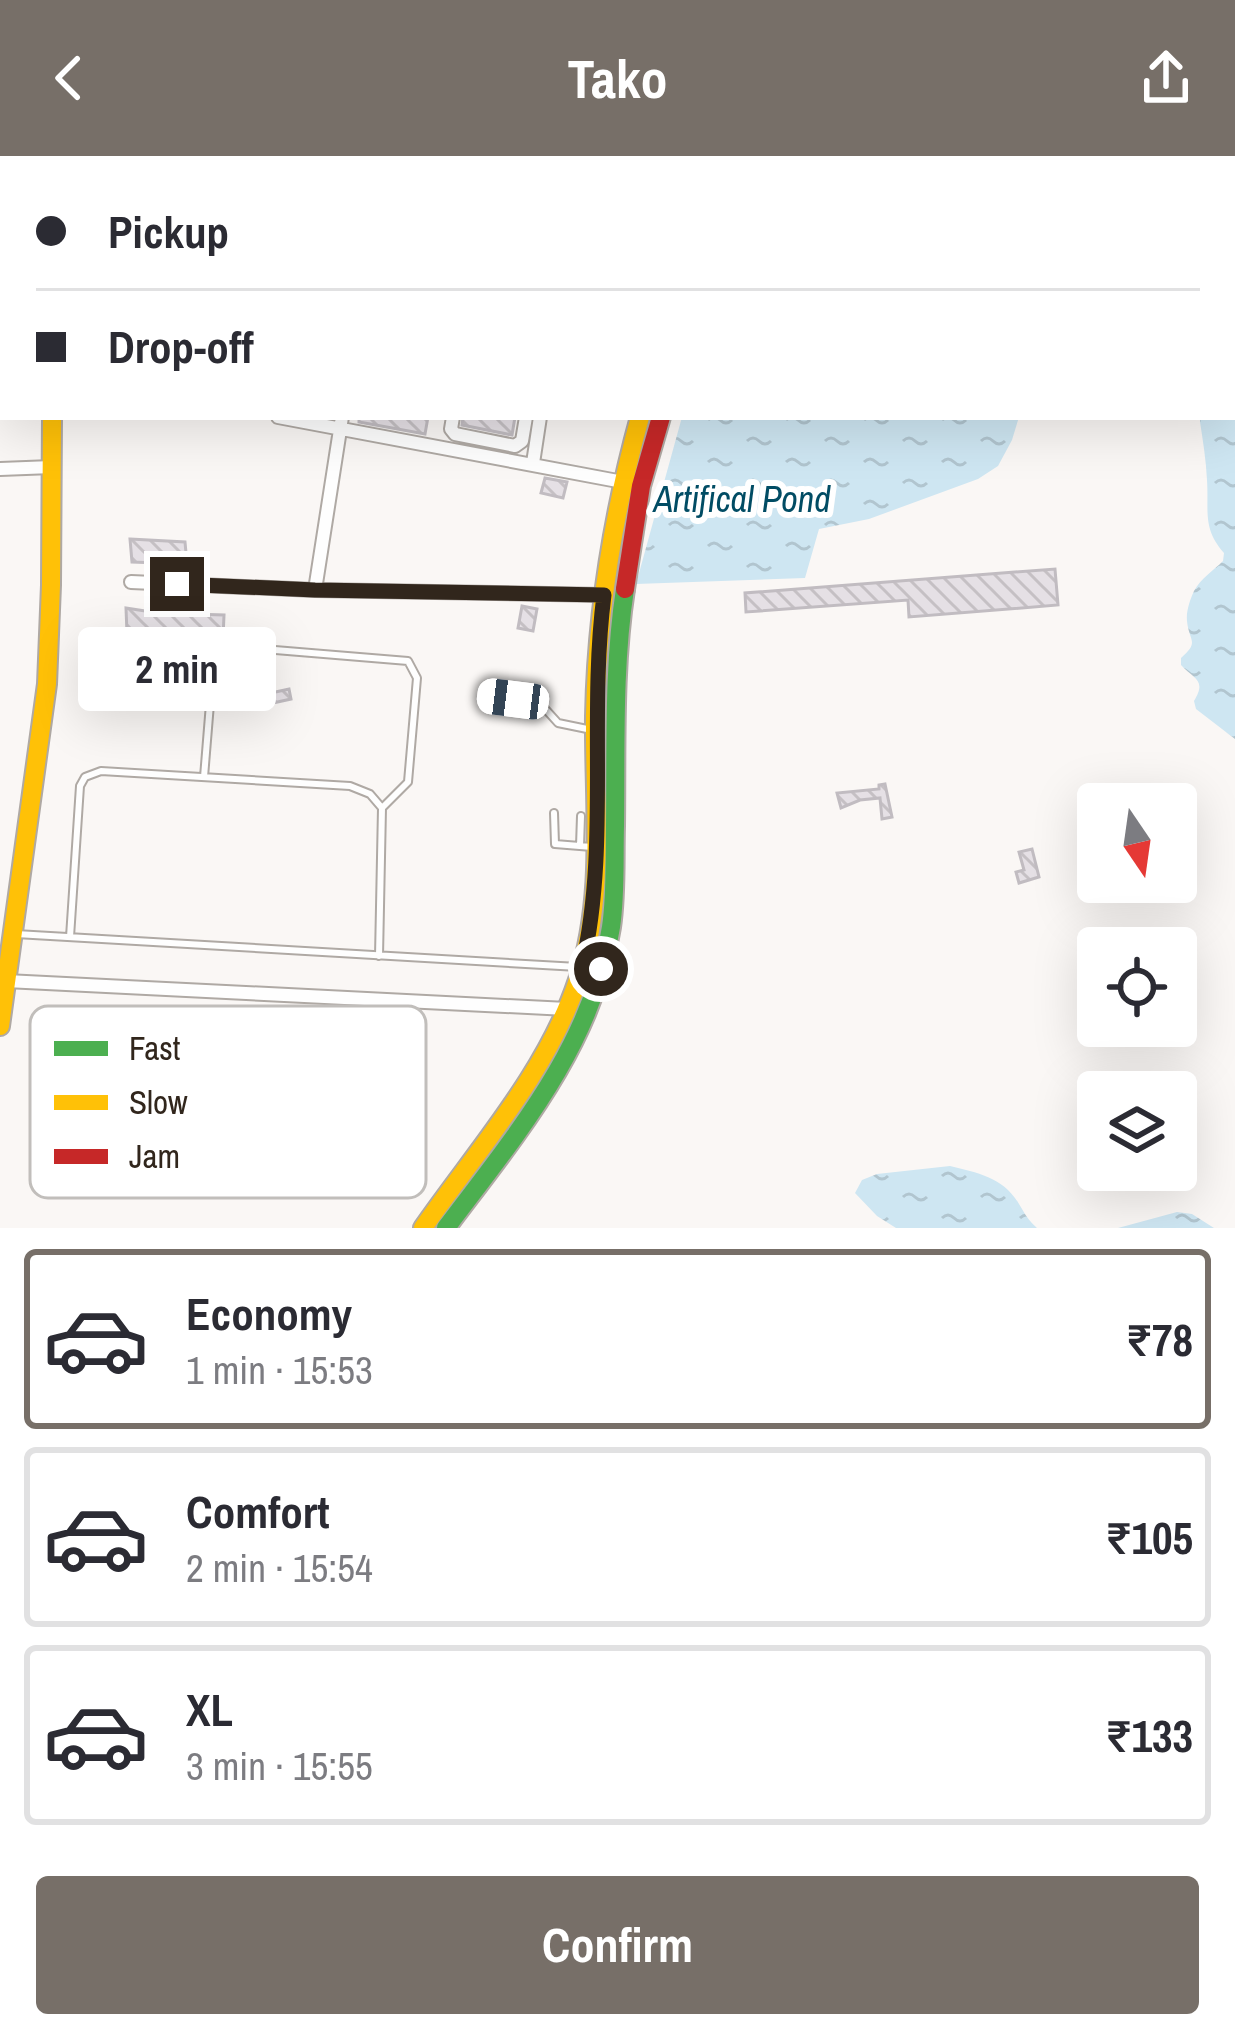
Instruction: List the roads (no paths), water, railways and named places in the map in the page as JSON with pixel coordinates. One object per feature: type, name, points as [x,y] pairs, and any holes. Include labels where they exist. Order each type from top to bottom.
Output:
[{"type":"street","points":[[0,1026],[46,684],[52,420]]},
{"type":"street","points":[[440,446],[448,420]]},
{"type":"street","points":[[450,420],[452,432],[468,444]]},
{"type":"street","points":[[506,452],[522,441],[526,420]]},
{"type":"street","points":[[532,463],[540,420]]},
{"type":"street","points":[[446,1228],[572,1048],[591,968],[588,847],[598,638],[623,482],[647,420]]},
{"type":"street","points":[[423,1228],[524,1092],[611,927],[617,639],[647,420]]},
{"type":"street","points":[[315,590],[341,422],[440,446],[468,444],[506,452],[532,463],[623,482]]},
{"type":"street","points":[[0,469],[52,467]]},
{"type":"street","points":[[131,582],[604,595]]},
{"type":"street","points":[[6,981],[567,1010]]},
{"type":"lane","points":[[204,777],[214,655],[227,646],[408,661],[417,678],[408,782],[382,808]]},
{"type":"lane","points":[[487,696],[539,702],[558,723],[596,730]]},
{"type":"lane","points":[[70,937],[80,786],[86,777],[101,771],[350,785],[370,794],[382,808],[379,956]]},
{"type":"lane","points":[[554,813],[555,844],[588,847],[581,815]]},
{"type":"lane","points":[[12,934],[591,968]]},
{"type":"water","name":"Artifical Pond","points":[[681,420],[1018,420],[998,466],[978,479],[869,519],[819,529],[805,578],[636,584]]},
{"type":"water","points":[[1200,420],[1235,420],[1235,739],[1196,709],[1199,684],[1181,665],[1192,644],[1187,617],[1193,594],[1223,561],[1224,553],[1208,519]]},
{"type":"water","points":[[950,1166],[998,1182],[1037,1228],[896,1228],[855,1193],[862,1180],[877,1174]]},
{"type":"water","points":[[1177,1212],[1192,1214],[1214,1228],[1118,1228]]}]
